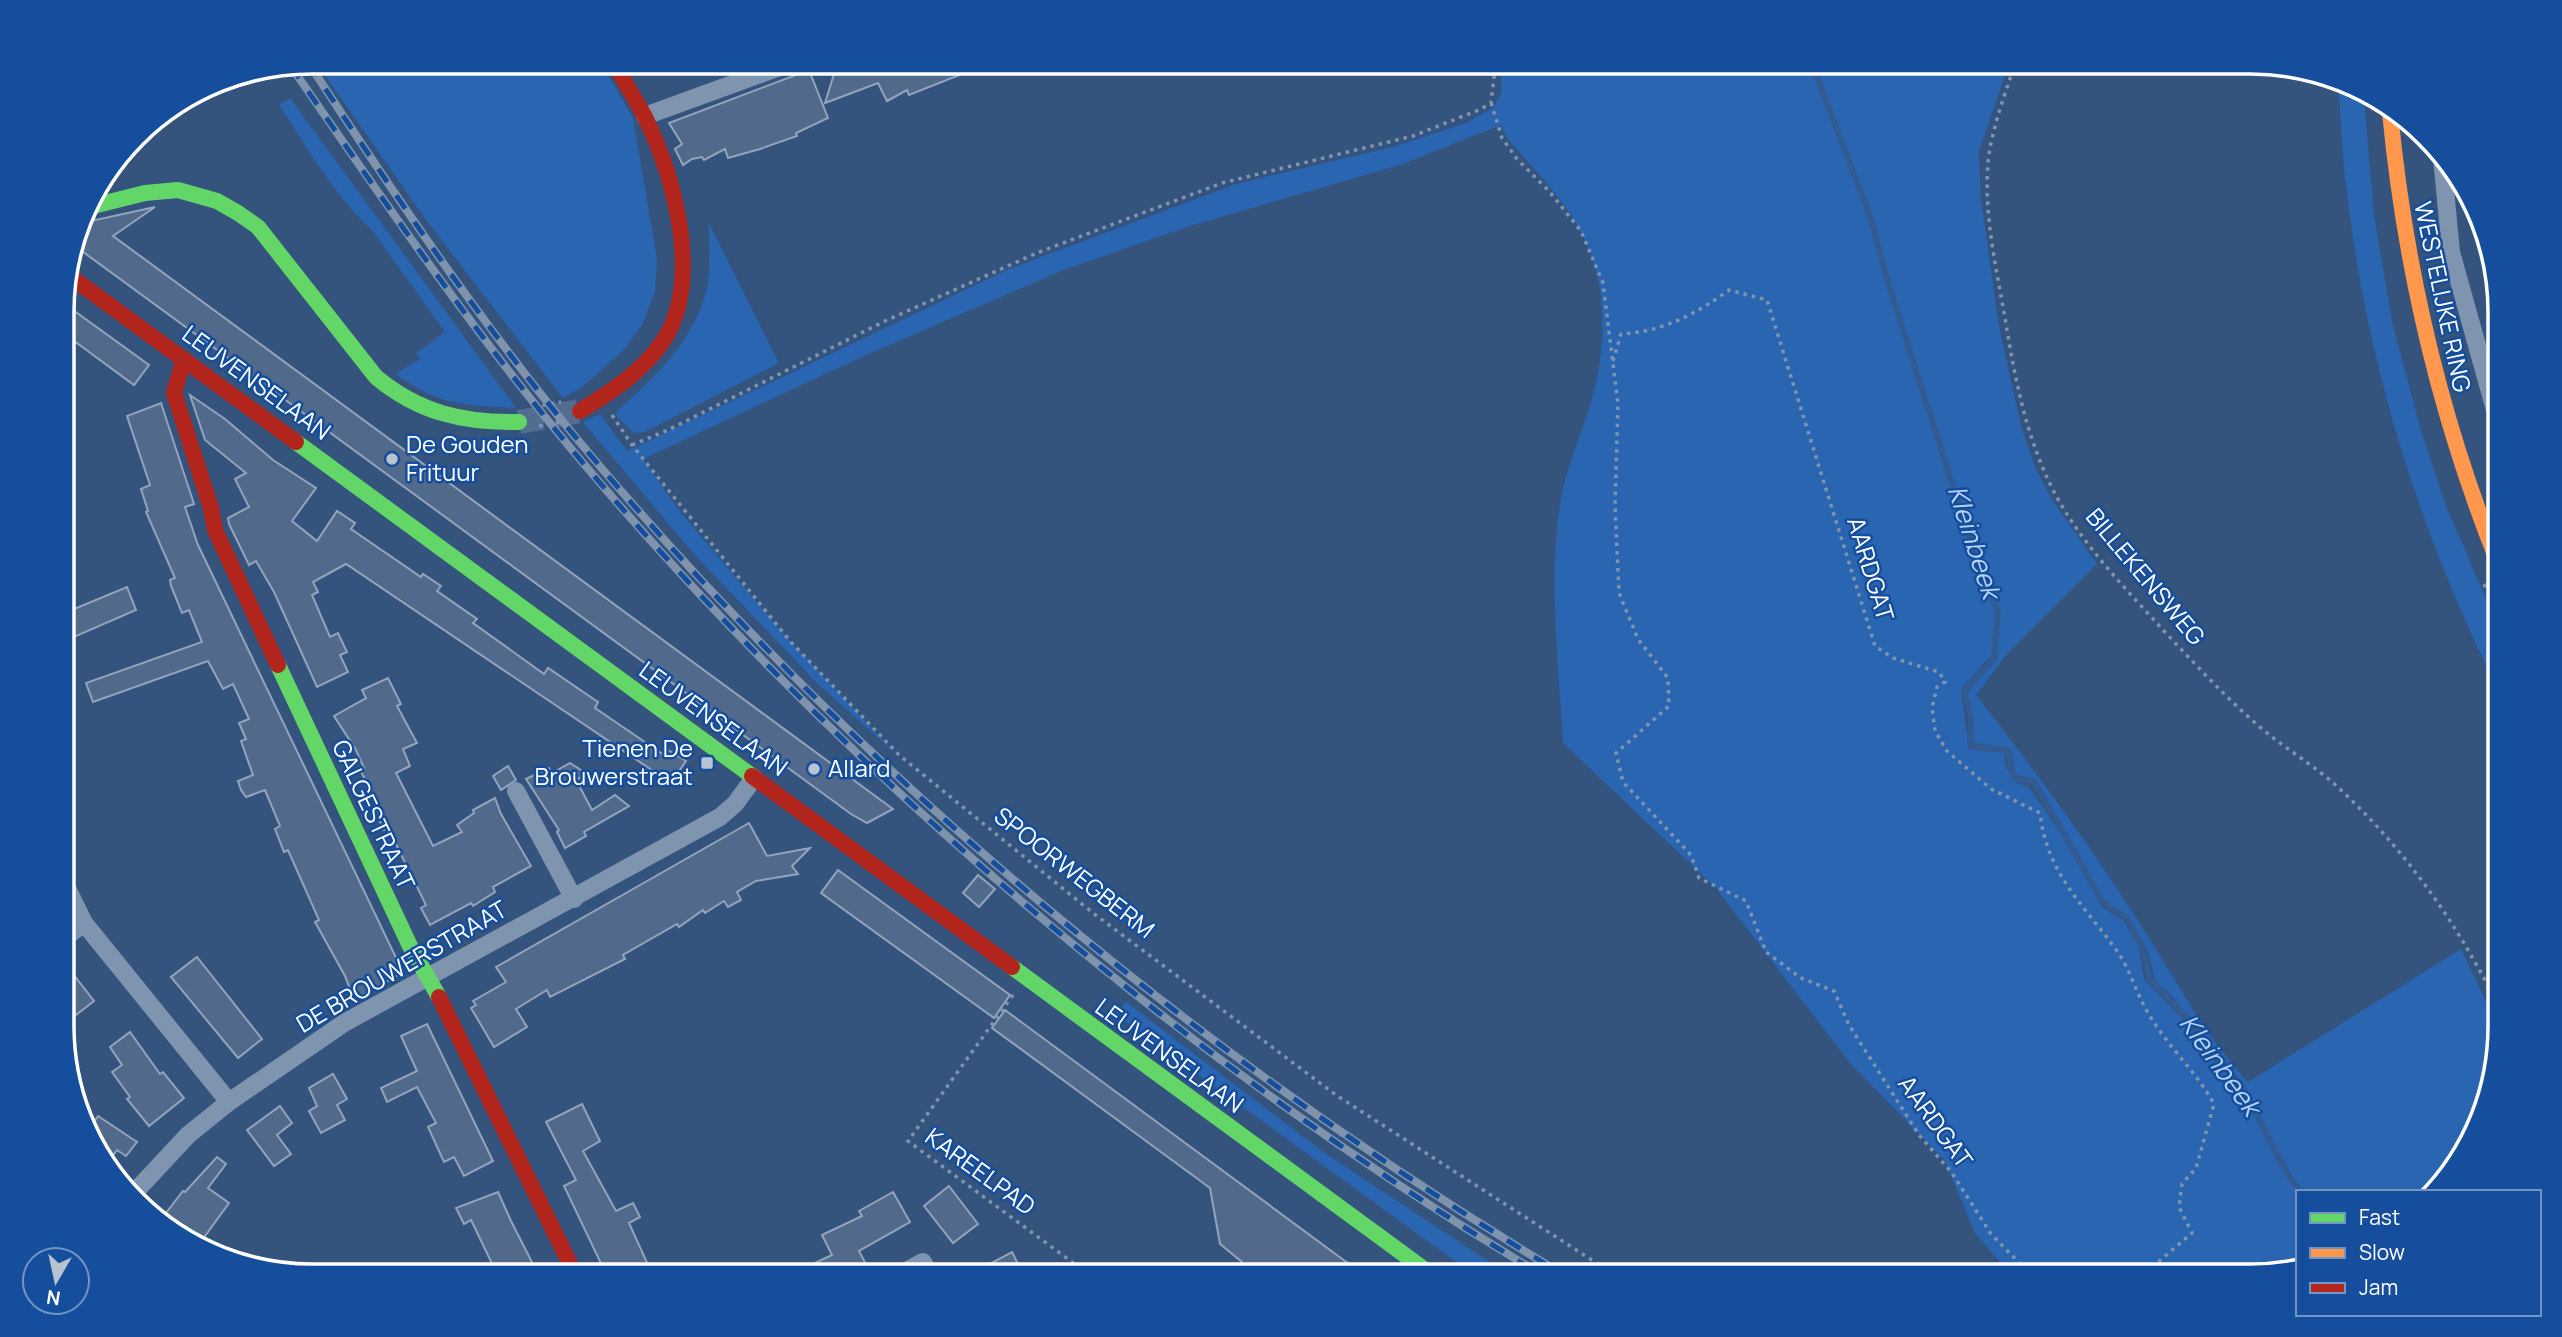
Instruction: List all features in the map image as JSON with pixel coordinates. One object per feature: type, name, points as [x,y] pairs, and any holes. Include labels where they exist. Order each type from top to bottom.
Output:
[{"type":"main road","points":[[574,410],[601,398],[643,363],[666,336],[685,270],[684,243],[645,116],[620,74]]},
{"type":"main road","name":"WESTELIJKE RING","points":[[2391,120],[2407,264],[2422,332],[2451,433],[2488,537]]},
{"type":"main road","points":[[99,204],[145,192],[178,190],[217,201],[258,227],[376,377],[394,394],[416,407],[461,421],[525,424]]},
{"type":"main road","name":"LEUVENSELAAN","points":[[76,281],[1416,1263]]},
{"type":"main road","name":"GALGESTRAAT","points":[[184,359],[174,393],[211,508],[215,530],[404,934],[429,978],[570,1264]]},
{"type":"street","points":[[645,116],[760,74]]},
{"type":"street","points":[[2443,173],[2451,252],[2488,385]]},
{"type":"street","name":"DE BROUWERSTRAAT","points":[[138,1188],[188,1135],[229,1102],[344,1023],[720,817],[735,804],[754,778]]},
{"type":"street","points":[[516,790],[574,899]]},
{"type":"street","points":[[74,903],[84,923],[229,1102]]},
{"type":"street","points":[[74,931],[84,923]]},
{"type":"path","name":"AARDGAT","points":[[1494,74],[1491,103],[1502,138],[1517,159],[1549,191],[1581,231],[1603,283],[1618,404],[1615,506],[1619,593],[1638,639],[1668,678],[1669,706],[1616,753],[1623,782],[1691,855],[1699,878],[1746,901],[1766,952],[1801,978],[1834,991],[1849,1025],[1919,1135],[1952,1173],[1991,1234],[2019,1263]]},
{"type":"path","name":"BILLEKENSWEG","points":[[2012,74],[1990,153],[1987,187],[2019,401],[2033,446],[2054,490],[2093,550],[2203,672],[2261,729],[2341,790],[2387,838],[2441,904],[2488,984]]},
{"type":"path","points":[[632,445],[668,430],[885,321],[1039,252],[1222,183],[1413,136],[1491,103]]},
{"type":"path","name":"AARDGAT","points":[[1612,361],[1621,334],[1643,333],[1697,313],[1728,290],[1767,300],[1875,646],[1893,658],[1939,672],[1945,682],[1937,687],[1932,708],[1935,731],[1947,751],[1991,789],[2040,813],[2043,840],[2067,890],[2119,953],[2147,1013],[2164,1038],[2201,1081],[2214,1104],[2196,1168],[2182,1184],[2179,1207],[2192,1233],[2157,1263]]},
{"type":"path","name":"SPOORWEGBERM","points":[[601,398],[632,445],[790,641],[899,755],[1093,913],[1335,1094],[1597,1263]]},
{"type":"path","points":[[532,408],[574,410]]},
{"type":"path","points":[[525,424],[574,410]]},
{"type":"path","name":"KAREELPAD","points":[[1025,979],[908,1141],[1074,1264]]},
{"type":"shaded area","points":[[324,74],[608,74],[633,118],[657,259],[655,292],[642,325],[624,350],[581,388],[563,398],[426,220]]},
{"type":"shaded area","points":[[1502,74],[2006,74],[1979,151],[1981,199],[1999,326],[2021,426],[2036,469],[2051,498],[2097,564],[2007,654],[1976,695],[2087,844],[2206,1030],[2248,1082],[2461,949],[2488,1006],[2488,1041],[2484,1072],[2464,1131],[2448,1158],[2421,1190],[2296,1190],[2296,1259],[2266,1263],[2001,1263],[1975,1233],[1945,1161],[1850,1063],[1716,888],[1563,743],[1555,624],[1557,533],[1566,478],[1597,379],[1602,336],[1601,294],[1591,253],[1575,221],[1507,138],[1501,125],[1403,164],[1187,227],[1061,271],[864,356],[643,459],[681,513],[790,641],[895,753],[816,682],[693,553],[583,422],[600,414],[627,451],[1009,269],[1236,184],[1396,146],[1466,123],[1494,107],[1501,93]],"holes":[[[1999,656],[1967,693],[1974,743],[2011,749],[2016,775],[2034,778],[2103,899],[2129,917],[2146,947],[2156,982],[2171,995],[2200,1029],[2212,1050],[2244,1084],[2238,1089],[2186,1022],[2144,979],[2139,948],[2124,921],[2101,906],[2064,838],[2028,786],[2017,783],[2010,775],[2004,753],[1969,749],[1961,689],[1989,658]]]},
{"type":"shaded area","points":[[2339,91],[2364,102],[2374,215],[2393,326],[2421,430],[2446,506],[2488,603],[2488,668],[2446,574],[2401,450],[2368,322],[2345,179]]},
{"type":"shaded area","points":[[290,98],[516,408],[452,402],[411,385],[395,374],[420,359],[416,353],[445,332],[372,230],[346,203],[311,154],[279,105]]},
{"type":"shaded area","points":[[709,223],[779,363],[645,432],[634,433],[617,417],[617,411],[668,361],[697,316],[708,280]]},
{"type":"shaded area","points":[[1126,1002],[1322,1151],[1492,1263],[1458,1263],[1115,1014]]},
{"type":"building","points":[[798,74],[811,74],[828,118],[796,133],[797,136],[760,149],[728,158],[725,149],[704,160],[702,157],[692,159],[683,165],[675,149],[682,144],[669,123]]},
{"type":"building","points":[[834,74],[962,74],[909,95],[907,90],[887,101],[878,83],[825,103]]},
{"type":"building","points":[[155,207],[113,236],[893,809],[867,823],[851,814],[82,251],[92,221]]},
{"type":"building","points":[[74,311],[149,365],[134,385],[74,341]]},
{"type":"building","points":[[190,395],[225,419],[273,460],[316,488],[292,521],[317,541],[337,511],[355,523],[351,529],[421,577],[423,574],[441,586],[437,591],[477,619],[473,623],[544,674],[548,668],[598,702],[595,708],[664,755],[668,750],[686,761],[671,783],[346,564],[313,582],[318,592],[312,595],[330,637],[338,633],[347,652],[340,655],[348,672],[317,687],[274,592],[256,561],[249,565],[229,524],[228,518],[249,507],[235,479],[246,473],[205,440]]},
{"type":"building","points":[[161,403],[194,504],[185,507],[198,545],[401,968],[398,975],[354,1000],[345,976],[315,922],[319,920],[288,850],[284,852],[275,829],[280,826],[265,790],[246,797],[241,790],[238,781],[253,775],[241,741],[246,739],[239,723],[249,719],[233,684],[223,689],[208,661],[93,702],[86,683],[202,642],[189,610],[182,613],[171,586],[170,580],[175,578],[146,512],[148,511],[141,489],[150,485],[127,416]]},
{"type":"building","points":[[127,587],[136,610],[74,637],[74,609]]},
{"type":"building","points":[[388,678],[401,704],[397,706],[417,743],[403,749],[410,766],[396,773],[433,846],[462,832],[457,825],[474,813],[473,810],[495,798],[501,814],[531,866],[493,887],[495,892],[473,906],[471,903],[430,925],[421,908],[426,905],[388,828],[384,830],[375,812],[381,810],[360,770],[364,768],[356,750],[334,716],[366,698],[362,690]]},
{"type":"building","points":[[570,763],[587,774],[576,780],[592,810],[615,795],[629,806],[584,832],[586,836],[565,848],[557,832],[559,830],[526,779],[549,768],[552,773]]},
{"type":"building","points":[[508,766],[516,780],[501,790],[493,776]]},
{"type":"building","points":[[749,823],[767,856],[810,848],[792,866],[798,874],[756,881],[737,892],[741,900],[728,907],[724,901],[705,913],[703,910],[679,927],[677,924],[623,955],[625,959],[550,997],[547,990],[516,1009],[527,1027],[494,1047],[471,1008],[476,1005],[473,1001],[506,982],[496,967]]},
{"type":"building","points":[[838,870],[1010,995],[994,1018],[821,893]]},
{"type":"building","points":[[978,875],[995,889],[979,907],[963,893]]},
{"type":"building","points":[[197,957],[262,1039],[238,1058],[171,977]]},
{"type":"building","points":[[74,975],[94,1001],[74,1016]]},
{"type":"building","points":[[1005,1010],[1349,1263],[1241,1264],[1220,1244],[1210,1188],[992,1028]]},
{"type":"building","points":[[427,1024],[493,1161],[464,1176],[454,1157],[444,1162],[428,1127],[436,1123],[417,1087],[387,1102],[381,1088],[417,1071],[401,1036]]},
{"type":"building","points":[[130,1032],[160,1074],[163,1072],[184,1098],[149,1126],[127,1099],[130,1097],[112,1072],[122,1065],[110,1047]]},
{"type":"building","points":[[333,1074],[347,1099],[337,1105],[345,1120],[321,1133],[309,1111],[317,1106],[309,1088]]},
{"type":"building","points":[[582,1104],[600,1141],[583,1151],[616,1211],[633,1203],[640,1217],[629,1223],[647,1264],[601,1264],[564,1186],[576,1180],[546,1122]]},
{"type":"building","points":[[280,1106],[292,1123],[277,1135],[291,1154],[274,1166],[247,1130]]},
{"type":"building","points":[[98,1116],[137,1142],[126,1156],[117,1150],[113,1156],[94,1121]]},
{"type":"building","points":[[217,1157],[226,1164],[208,1188],[229,1203],[204,1238],[166,1213],[183,1191],[185,1192]]},
{"type":"building","points":[[949,1186],[978,1224],[953,1243],[924,1206]]},
{"type":"building","points":[[498,1192],[533,1264],[492,1264],[471,1220],[464,1224],[456,1208]]},
{"type":"building","points":[[893,1192],[910,1222],[859,1251],[866,1264],[813,1264],[832,1255],[822,1235],[862,1216],[859,1211]]},
{"type":"building","points":[[1012,1252],[1018,1264],[990,1264]]},
{"type":"waterway","name":"Kleinbeek","points":[[1816,74],[1871,219],[1889,286],[1968,533],[1998,612],[1994,659],[1965,690],[1971,721],[1970,744],[1976,748],[2007,750],[2014,779],[2034,781],[2102,901],[2127,918],[2143,951],[2150,979],[2192,1022],[2212,1054],[2241,1084],[2282,1164],[2299,1190]]},
{"type":"tunnel","points":[[519,422],[580,411]]},
{"type":"railway","points":[[296,74],[434,271],[549,422],[692,586],[800,698],[914,807],[1033,911],[1155,1010],[1282,1104],[1411,1193],[1523,1263]]},
{"type":"railway","points":[[316,74],[376,166],[520,368],[598,464],[703,582],[813,696],[928,805],[1048,909],[1172,1008],[1299,1102],[1430,1191],[1545,1263]]},
{"type":"traffic: fast","points":[[99,204],[145,193],[178,190],[217,201],[258,227],[376,377],[392,389],[426,407],[461,418],[519,422]]},
{"type":"traffic: fast","points":[[296,442],[752,776]]},
{"type":"traffic: fast","points":[[278,665],[410,946],[439,997]]},
{"type":"traffic: fast","points":[[1012,967],[1416,1263]]},
{"type":"traffic: slow","points":[[2391,120],[2405,229],[2428,343],[2459,454],[2488,536]]},
{"type":"traffic: jam","points":[[580,411],[627,379],[657,350],[676,314],[682,286],[680,227],[666,168],[645,117],[620,74]]},
{"type":"traffic: jam","points":[[76,281],[296,442]]},
{"type":"traffic: jam","points":[[184,359],[174,393],[211,508],[215,530],[278,665]]},
{"type":"traffic: jam","points":[[752,776],[1012,967]]},
{"type":"traffic: jam","points":[[439,997],[570,1264]]},
{"type":"place","name":"De Gouden Frituur","points":[[392,459]]},
{"type":"place","name":"Tienen De Brouwerstraat","points":[[707,763]]},
{"type":"place","name":"Allard","points":[[814,769]]}]
